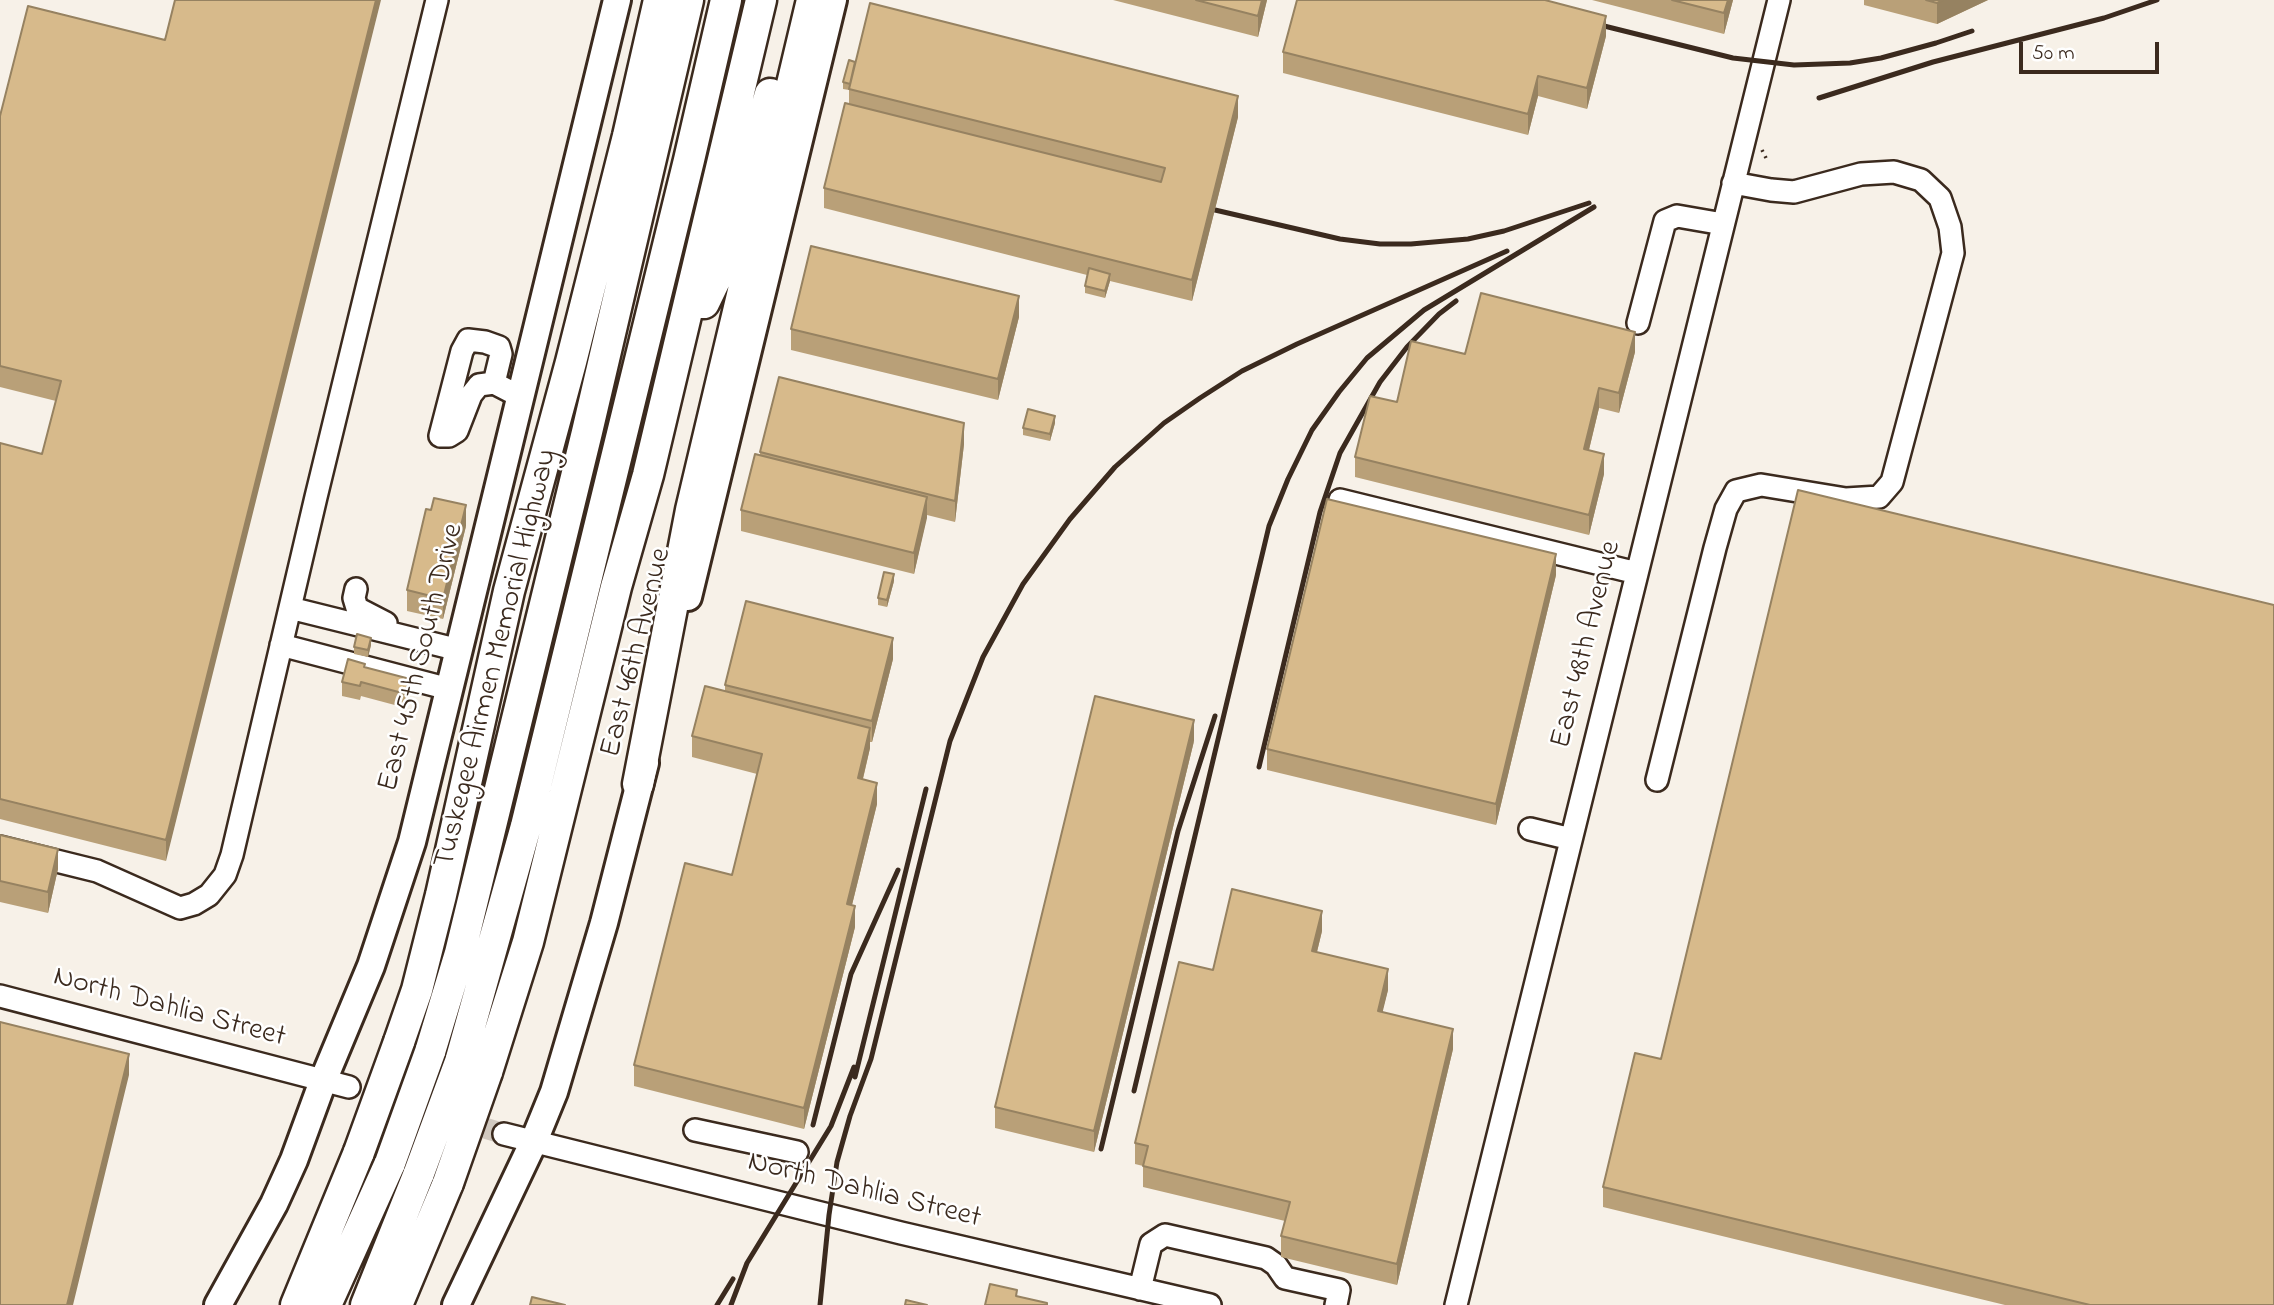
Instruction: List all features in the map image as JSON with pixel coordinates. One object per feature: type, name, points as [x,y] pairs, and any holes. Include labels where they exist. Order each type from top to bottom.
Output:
[{"type":"highway","points":[[628,136],[631,42],[639,0]]},
{"type":"highway","name":"Tuskegee Airmen Memorial Highway","points":[[296,1305],[359,1152],[417,990],[509,591],[571,362],[659,0]]},
{"type":"highway","points":[[326,1305],[351,1255],[390,1163],[430,1052],[460,953],[688,0]]},
{"type":"highway","points":[[397,1305],[448,1183],[529,812],[726,0]]},
{"type":"highway","points":[[366,1305],[419,1173],[473,1067],[528,942],[677,360],[761,0]]},
{"type":"highway","points":[[677,360],[717,276],[799,0]]},
{"type":"highway","points":[[638,784],[691,510],[811,0]]},
{"type":"main road","name":"East 45th South Drive","points":[[218,1305],[274,1204],[294,1160],[323,1081],[357,1003],[412,842],[617,0]]},
{"type":"main road","name":"East 46th Avenue","points":[[456,1305],[534,1141],[571,1039],[604,923],[638,784],[662,704],[833,0]]},
{"type":"street","points":[[0,847],[97,871],[180,908],[209,895],[225,875],[231,861],[437,0]]},
{"type":"street","name":"East 48th Avenue","points":[[1456,1305],[1779,0]]},
{"type":"street","points":[[1657,780],[1718,535],[1726,509],[1736,491],[1761,485],[1846,499],[1879,497],[1892,482],[1953,253],[1950,227],[1940,198],[1921,180],[1894,172],[1861,174],[1794,192],[1733,183]]},
{"type":"street","points":[[1638,323],[1665,221],[1677,216],[1723,224]]},
{"type":"street","points":[[494,383],[501,354],[499,347],[468,340],[462,351],[440,436],[449,436],[457,431],[471,395],[477,387],[494,383],[521,397]]},
{"type":"street","points":[[1340,500],[1637,573]]},
{"type":"street","points":[[356,589],[354,603],[361,611],[396,627],[416,640]]},
{"type":"street","points":[[290,608],[459,650]]},
{"type":"street","points":[[406,677],[416,640]]},
{"type":"street","points":[[281,645],[449,689]]},
{"type":"street","points":[[1530,829],[1571,839]]},
{"type":"street","name":"North Dahlia Street","points":[[0,996],[349,1087]]},
{"type":"street","points":[[695,1130],[797,1152]]},
{"type":"street","name":"North Dahlia Street","points":[[504,1134],[901,1233],[1210,1305]]},
{"type":"street","points":[[1140,1289],[1152,1244],[1165,1235],[1266,1258],[1276,1265],[1285,1278],[1339,1290],[1336,1305]]},
{"type":"building","points":[[175,0],[376,0],[166,840],[0,799],[0,443],[42,454],[61,381],[0,366],[0,116],[28,6],[165,40]]},
{"type":"building","points":[[1196,0],[1262,0],[1258,16]]},
{"type":"building","points":[[1297,0],[1545,0],[1606,16],[1587,88],[1538,76],[1528,114],[1283,52]]},
{"type":"building","points":[[1672,0],[1728,0],[1724,13]]},
{"type":"building","points":[[870,3],[1238,96],[1192,280],[824,188],[845,103],[1161,182],[1165,168],[849,89]]},
{"type":"building","points":[[849,60],[855,62],[850,84],[843,82]]},
{"type":"building","points":[[811,246],[1019,296],[998,379],[791,329]]},
{"type":"building","points":[[1089,268],[1110,274],[1105,291],[1085,286]]},
{"type":"building","points":[[1481,293],[1635,332],[1619,393],[1599,388],[1584,449],[1604,454],[1589,515],[1355,457],[1370,396],[1397,402],[1411,341],[1465,354]]},
{"type":"building","points":[[779,377],[964,423],[955,501],[760,452]]},
{"type":"building","points":[[1028,409],[1055,416],[1050,434],[1023,428]]},
{"type":"building","points":[[755,454],[927,497],[914,553],[741,510]]},
{"type":"building","points":[[1798,490],[2274,605],[2274,1305],[2090,1305],[1603,1187],[1635,1053],[1661,1059]]},
{"type":"building","points":[[434,498],[466,505],[443,599],[407,590],[426,509],[431,510]]},
{"type":"building","points":[[1327,499],[1556,554],[1496,804],[1267,749]]},
{"type":"building","points":[[884,572],[894,574],[887,600],[878,598]]},
{"type":"building","points":[[746,601],[893,638],[872,721],[725,685]]},
{"type":"building","points":[[357,634],[371,638],[368,650],[354,647]]},
{"type":"building","points":[[348,659],[365,664],[364,667],[410,679],[406,694],[361,682],[360,686],[342,682]]},
{"type":"building","points":[[705,686],[870,728],[858,778],[877,783],[847,904],[855,906],[804,1108],[634,1065],[685,863],[732,875],[762,754],[692,736]]},
{"type":"building","points":[[1095,696],[1194,720],[1094,1131],[995,1107]]},
{"type":"building","points":[[0,835],[58,849],[48,892],[0,881]]},
{"type":"building","points":[[1232,889],[1322,911],[1312,951],[1388,969],[1378,1011],[1453,1029],[1397,1264],[1281,1236],[1290,1202],[1143,1166],[1148,1146],[1135,1143],[1179,962],[1213,970]]},
{"type":"building","points":[[0,1022],[129,1054],[67,1305],[0,1305]]},
{"type":"building","points":[[990,1284],[1017,1290],[1016,1296],[1047,1305],[985,1305]]},
{"type":"building","points":[[532,1297],[565,1305],[530,1305]]},
{"type":"building","points":[[906,1300],[927,1305],[905,1305]]},
{"type":"tunnel","points":[[456,1119],[504,1134]]},
{"type":"railway","points":[[1819,98],[1933,62],[2104,18],[2157,0]]},
{"type":"railway","points":[[1588,22],[1733,58],[1794,65],[1850,63],[1881,58],[1972,31]]},
{"type":"railway","points":[[1215,210],[1340,239],[1380,244],[1411,244],[1468,239],[1504,231],[1589,203]]},
{"type":"railway","points":[[1134,1091],[1269,526],[1312,430],[1367,358],[1424,310],[1594,207]]},
{"type":"railway","points":[[820,1305],[837,1162],[871,1059],[950,741],[983,657],[1023,584],[1070,519],[1115,467],[1164,423],[1200,398],[1242,371],[1297,344],[1507,251]]},
{"type":"railway","points":[[1259,767],[1320,512],[1340,453],[1380,382],[1407,347],[1439,314],[1456,301]]},
{"type":"railway","points":[[1101,1149],[1178,831],[1215,716]]},
{"type":"railway","points":[[855,1077],[926,789]]},
{"type":"railway","points":[[813,1125],[851,974],[898,870]]},
{"type":"railway","points":[[731,1305],[747,1263],[831,1126],[854,1067]]},
{"type":"railway","points":[[717,1305],[733,1279]]}]
